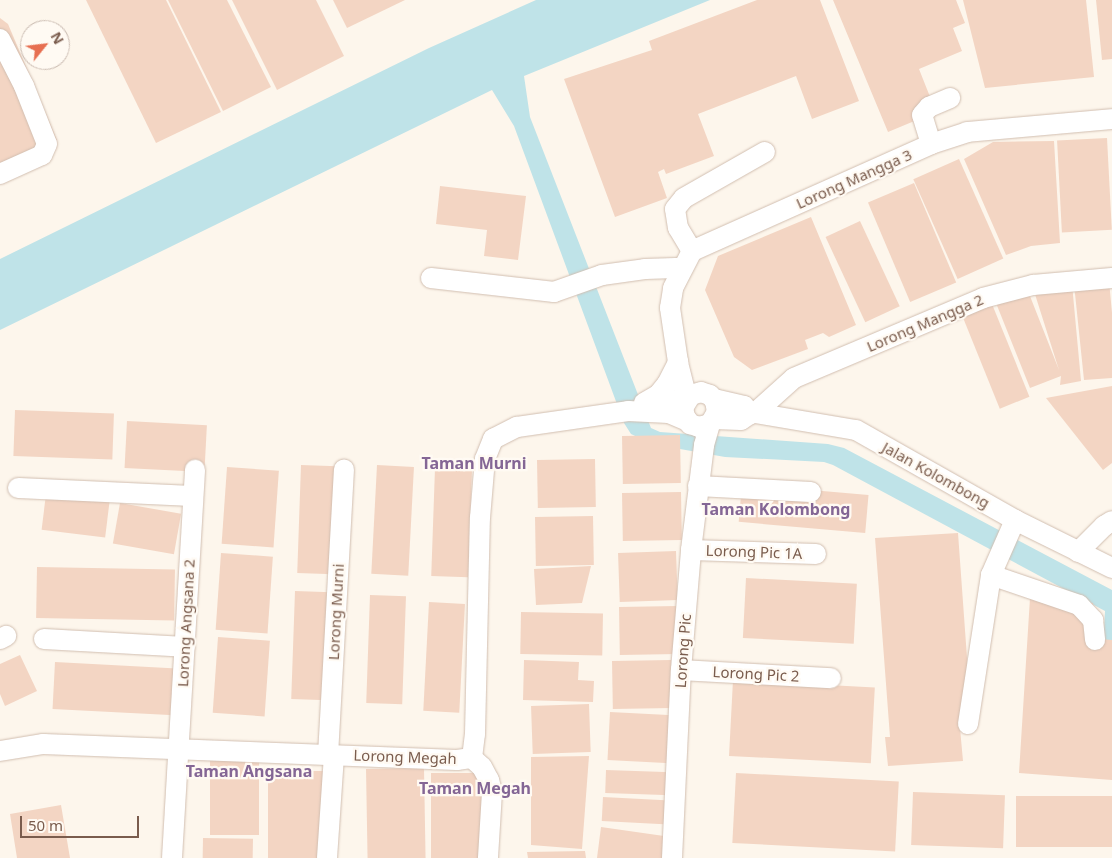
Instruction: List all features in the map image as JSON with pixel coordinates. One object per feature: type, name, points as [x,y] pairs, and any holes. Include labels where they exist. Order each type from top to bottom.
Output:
[{"type":"street","points":[[0,39],[24,86],[47,144],[42,155],[0,174]]},
{"type":"street","points":[[931,144],[922,115],[929,107],[950,98]]},
{"type":"street","name":"Lorong Mangga 3","points":[[688,260],[931,144],[967,132],[1112,119]]},
{"type":"street","points":[[674,336],[717,407],[702,422],[683,413],[687,399],[678,362],[674,336],[671,302],[673,288],[688,260],[678,228],[675,209],[684,198],[765,152]]},
{"type":"street","points":[[431,278],[554,292],[602,275],[688,260]]},
{"type":"street","name":"Lorong Mangga 2","points":[[752,413],[794,378],[984,298],[1033,285],[1112,278]]},
{"type":"street","points":[[633,410],[658,395],[674,374],[678,362]]},
{"type":"street","points":[[687,399],[696,393],[710,396]]},
{"type":"street","name":"Jalan Kolombong","points":[[710,396],[744,406],[752,413],[856,430],[1012,527],[1078,552],[1112,568]]},
{"type":"street","name":"Lorong Megah","points":[[0,751],[43,744],[457,760],[472,758],[475,734],[480,528],[485,459],[493,439],[517,427],[633,410],[687,399]]},
{"type":"street","name":"Lorong Megah","points":[[633,410],[669,413],[702,422]]},
{"type":"street","name":"Jalan Kolombong","points":[[702,422],[742,420],[752,413]]},
{"type":"street","name":"Lorong Pic","points":[[672,858],[681,670],[691,550],[703,453],[702,422]]},
{"type":"street","name":"Lorong Murni","points":[[327,858],[344,469]]},
{"type":"street","name":"Lorong Angsana 2","points":[[172,858],[195,470]]},
{"type":"street","points":[[698,486],[811,492]]},
{"type":"street","points":[[18,488],[193,496]]},
{"type":"street","points":[[1078,552],[1104,526],[1112,521]]},
{"type":"street","points":[[968,724],[991,575],[998,555],[1012,527]]},
{"type":"street","name":"Lorong Pic 1A","points":[[691,550],[816,554]]},
{"type":"street","points":[[991,575],[1080,605],[1093,620],[1095,640]]},
{"type":"street","points":[[44,639],[185,647]]},
{"type":"street","name":"Lorong Pic 2","points":[[681,670],[831,678]]},
{"type":"street","points":[[472,758],[482,767],[489,780],[492,792],[488,858]]},
{"type":"water","points":[[536,0],[710,0],[524,76],[530,117],[651,428],[660,432],[828,444],[844,448],[1112,590],[1112,760],[1098,744],[1105,611],[833,465],[824,462],[725,457],[652,444],[631,434],[624,423],[514,126],[492,90],[0,330],[0,259],[429,48]]},
{"type":"building","points":[[86,0],[166,0],[221,112],[156,143]]},
{"type":"building","points":[[168,0],[227,0],[271,87],[223,111]]},
{"type":"building","points":[[232,0],[316,0],[344,56],[277,90]]},
{"type":"building","points":[[333,0],[405,0],[347,28]]},
{"type":"building","points":[[757,0],[820,0],[859,101],[812,119],[796,76],[698,114],[714,156],[666,174],[664,169],[658,172],[667,198],[615,217],[564,79],[652,50],[649,41]]},
{"type":"building","points":[[833,0],[956,0],[965,23],[953,28],[962,51],[919,69],[936,112],[888,132]]},
{"type":"building","points":[[963,0],[1086,0],[1094,77],[985,88]]},
{"type":"building","points":[[1096,0],[1112,0],[1112,59],[1102,60]]},
{"type":"building","points":[[0,18],[8,24],[20,52],[20,70],[27,70],[57,140],[0,164]]},
{"type":"building","points":[[1107,138],[1112,230],[1062,232],[1057,141]]},
{"type":"building","points":[[1054,141],[1060,243],[1031,246],[1006,255],[964,159],[993,142]]},
{"type":"building","points":[[959,159],[1003,259],[958,279],[913,179]]},
{"type":"building","points":[[914,183],[956,282],[910,302],[868,203]]},
{"type":"building","points":[[440,186],[526,196],[518,260],[484,256],[487,230],[436,224]]},
{"type":"building","points":[[811,217],[856,325],[829,337],[823,333],[805,340],[808,349],[752,370],[734,357],[705,290],[718,256]]},
{"type":"building","points":[[860,221],[900,306],[865,322],[826,237]]},
{"type":"building","points":[[1109,281],[1112,313],[1112,378],[1084,380],[1074,284]]},
{"type":"building","points":[[1072,284],[1081,381],[1060,385],[1061,376],[1030,388],[996,303],[1028,291],[1059,370],[1033,288]]},
{"type":"building","points":[[992,304],[1029,397],[1000,409],[962,316]]},
{"type":"building","points":[[1112,386],[1112,463],[1103,470],[1046,398]]},
{"type":"building","points":[[15,410],[114,413],[112,459],[13,456]]},
{"type":"building","points":[[127,421],[207,425],[204,472],[125,468]]},
{"type":"building","points":[[680,435],[681,483],[623,484],[622,436]]},
{"type":"building","points":[[595,459],[596,507],[538,508],[537,460]]},
{"type":"building","points":[[301,465],[337,466],[333,574],[297,573]]},
{"type":"building","points":[[377,465],[414,467],[408,576],[371,574]]},
{"type":"building","points":[[227,467],[279,471],[274,547],[222,544]]},
{"type":"building","points":[[435,468],[472,469],[468,577],[431,576]]},
{"type":"building","points":[[742,484],[869,495],[865,533],[739,522]]},
{"type":"building","points":[[681,492],[682,540],[623,541],[622,493]]},
{"type":"building","points":[[46,494],[110,502],[105,538],[42,530]]},
{"type":"building","points":[[120,503],[181,514],[174,554],[113,543]]},
{"type":"building","points":[[593,516],[594,565],[536,566],[535,517]]},
{"type":"building","points":[[958,533],[972,727],[960,728],[963,761],[888,766],[885,737],[890,737],[875,538]]},
{"type":"building","points":[[676,551],[678,600],[620,602],[618,553]]},
{"type":"building","points":[[221,553],[273,557],[268,633],[216,630]]},
{"type":"building","points":[[591,566],[582,603],[536,605],[534,569]]},
{"type":"building","points":[[37,567],[175,569],[174,620],[36,618]]},
{"type":"building","points":[[746,578],[857,584],[854,644],[743,638]]},
{"type":"building","points":[[295,591],[331,592],[327,700],[291,699]]},
{"type":"building","points":[[370,595],[406,596],[402,704],[366,703]]},
{"type":"building","points":[[1030,598],[1093,603],[1091,638],[1112,640],[1112,780],[1019,773]]},
{"type":"building","points":[[429,602],[465,604],[459,713],[423,711]]},
{"type":"building","points":[[677,606],[678,654],[620,655],[619,607]]},
{"type":"building","points":[[521,612],[603,613],[602,655],[520,654]]},
{"type":"building","points":[[218,637],[270,641],[265,716],[213,713]]},
{"type":"building","points":[[20,655],[37,691],[5,706],[0,694],[0,664]]},
{"type":"building","points":[[524,660],[579,662],[578,680],[594,681],[593,702],[523,700]]},
{"type":"building","points":[[671,660],[672,708],[613,709],[612,661]]},
{"type":"building","points":[[55,662],[177,668],[174,715],[53,709]]},
{"type":"building","points":[[733,680],[875,687],[871,763],[729,756]]},
{"type":"building","points":[[589,704],[591,752],[533,754],[531,706]]},
{"type":"building","points":[[610,712],[673,715],[670,763],[607,760]]},
{"type":"building","points":[[589,756],[582,849],[531,845],[531,757]]},
{"type":"building","points":[[210,760],[259,760],[259,835],[210,835]]},
{"type":"building","points":[[424,768],[426,858],[368,858],[366,769]]},
{"type":"building","points":[[606,770],[672,772],[671,795],[605,793]]},
{"type":"building","points":[[268,771],[327,771],[327,858],[268,858]]},
{"type":"building","points":[[431,773],[489,773],[489,858],[431,858]]},
{"type":"building","points":[[736,773],[899,782],[895,851],[732,843]]},
{"type":"building","points":[[913,792],[1005,795],[1003,848],[911,845]]},
{"type":"building","points":[[1016,796],[1112,796],[1112,847],[1016,847]]},
{"type":"building","points":[[603,797],[670,801],[669,824],[602,821]]},
{"type":"building","points":[[61,805],[70,858],[17,858],[10,814]]},
{"type":"building","points":[[601,827],[671,837],[668,858],[597,858]]},
{"type":"building","points":[[203,838],[253,839],[253,858],[203,858]]},
{"type":"building","points":[[585,851],[586,858],[528,858],[527,852]]},
{"type":"district","name":"Taman Murni","points":[[474,463]]},
{"type":"district","name":"Taman Kolombong","points":[[776,509]]},
{"type":"district","name":"Taman Angsana","points":[[249,771]]},
{"type":"district","name":"Taman Megah","points":[[475,788]]}]
